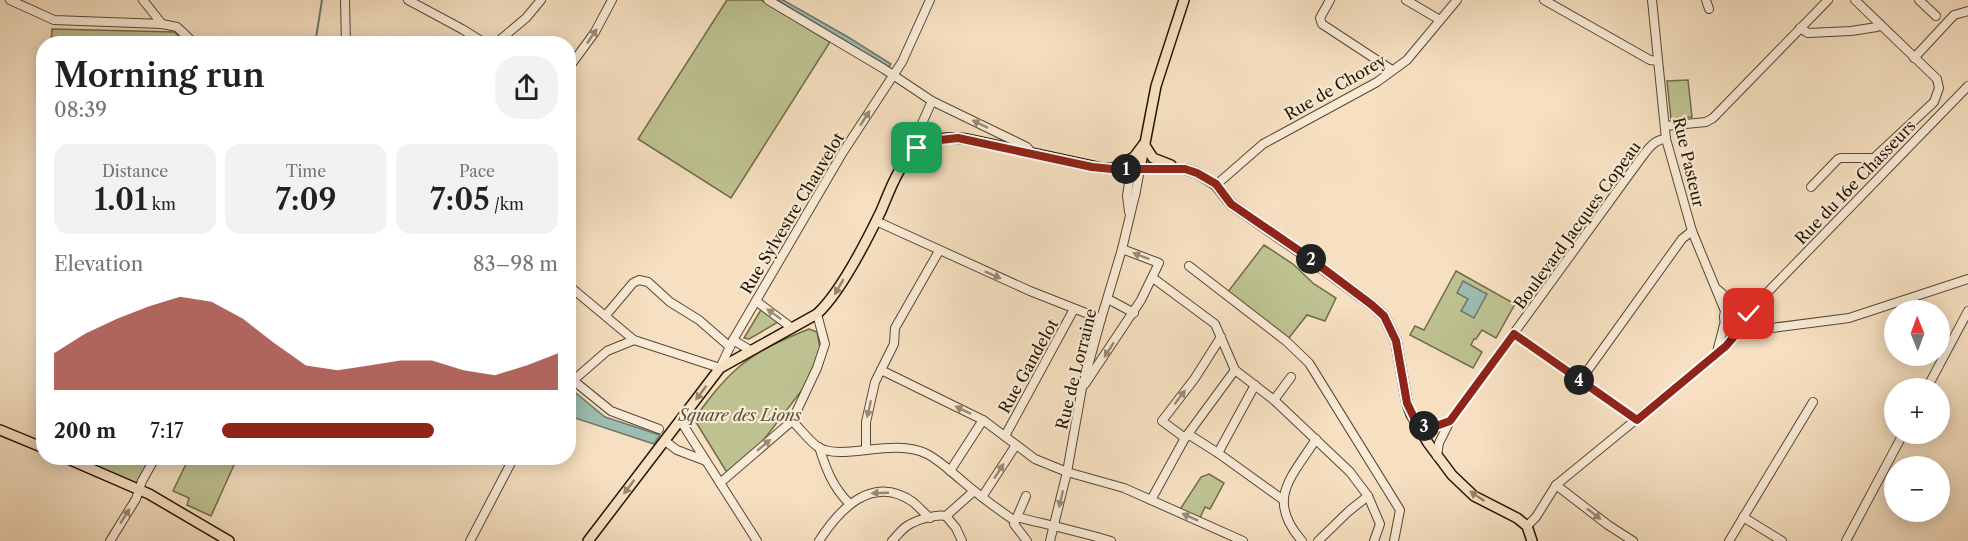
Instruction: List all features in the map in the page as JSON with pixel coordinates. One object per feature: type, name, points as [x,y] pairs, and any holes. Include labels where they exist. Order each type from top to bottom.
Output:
[{"type":"main road","points":[[1135,169],[1144,144],[1156,86],[1184,0]]},
{"type":"main road","points":[[588,541],[720,368],[817,314],[834,295],[876,221],[905,160],[917,148],[940,139],[958,138],[1112,169],[1185,169]]},
{"type":"main road","points":[[1112,169],[1134,157],[1144,144]]},
{"type":"main road","points":[[1144,144],[1152,159],[1197,173],[1216,184],[1231,204],[1304,254],[1384,316],[1396,341],[1407,403],[1437,456],[1452,475],[1474,496],[1517,518],[1527,526],[1532,541]]},
{"type":"main road","points":[[1134,157],[1135,169]]},
{"type":"main road","points":[[0,430],[36,445]]},
{"type":"main road","points":[[82,465],[140,490],[229,541]]},
{"type":"street","points":[[10,0],[54,20],[162,24],[177,27],[187,36]]},
{"type":"street","points":[[143,0],[162,24]]},
{"type":"street","points":[[345,0],[346,36]]},
{"type":"street","points":[[408,0],[474,36]]},
{"type":"street","points":[[505,36],[532,13],[542,0]]},
{"type":"street","points":[[576,58],[595,32],[612,0]]},
{"type":"street","points":[[768,0],[932,101],[1027,147],[1034,155]]},
{"type":"street","name":"Rue Sylvestre Chauvelot","points":[[720,368],[731,343],[843,152],[902,62],[930,0]]},
{"type":"street","points":[[1330,0],[1320,18],[1322,24],[1392,70]]},
{"type":"street","points":[[1406,0],[1440,20]]},
{"type":"street","name":"Rue de Chorey","points":[[1216,184],[1263,144],[1377,82],[1407,60],[1457,0]]},
{"type":"street","points":[[1544,0],[1650,60],[1658,61]]},
{"type":"street","name":"Rue Pasteur","points":[[1652,0],[1666,139],[1692,231],[1725,311]]},
{"type":"street","points":[[1706,0],[1709,9]]},
{"type":"street","points":[[1665,126],[1706,122],[1713,118],[1828,0]]},
{"type":"street","points":[[1811,187],[1841,158],[1874,158],[1934,102],[1939,88],[1938,82],[1855,0]]},
{"type":"street","points":[[1919,0],[1936,16]]},
{"type":"street","points":[[1914,58],[1954,15],[1968,11]]},
{"type":"street","points":[[1800,28],[1808,33],[1830,32],[1871,28],[1880,24]]},
{"type":"street","name":"Rue du 16e Chasseurs","points":[[1738,307],[1762,297],[1968,86]]},
{"type":"street","points":[[905,160],[932,101]]},
{"type":"street","points":[[918,132],[926,143]]},
{"type":"street","name":"Boulevard Jacques Copeau","points":[[1437,456],[1439,443],[1450,421],[1639,161],[1654,143],[1660,139],[1666,139]]},
{"type":"street","name":"Rue de Lorraine","points":[[1050,541],[1067,472],[1082,388],[1130,219],[1135,197],[1135,169]]},
{"type":"street","name":"Rue de Lorraine","points":[[1130,219],[1127,196],[1135,169]]},
{"type":"street","points":[[876,221],[939,251],[1101,319]]},
{"type":"street","points":[[1580,381],[1682,239],[1692,231]]},
{"type":"street","points":[[1082,388],[1134,312],[1160,263],[1122,249]]},
{"type":"street","points":[[866,450],[866,422],[875,382],[894,344],[895,328],[939,251]]},
{"type":"street","points":[[1189,266],[1286,341],[1309,363],[1400,510],[1394,541]]},
{"type":"street","points":[[1154,278],[1215,324],[1235,370],[1274,400],[1350,472],[1368,496],[1380,524],[1374,541]]},
{"type":"street","points":[[1725,321],[1729,326],[1745,332],[1849,318],[1968,279]]},
{"type":"street","points":[[606,315],[633,282],[639,280],[648,282],[670,302],[731,343],[750,350]]},
{"type":"street","name":"Rue Pasteur","points":[[1717,289],[1738,307]]},
{"type":"street","points":[[576,291],[634,340],[720,368]]},
{"type":"street","name":"Rue du 16e Chasseurs","points":[[1744,319],[1759,305],[1762,297]]},
{"type":"street","points":[[1108,299],[1134,312]]},
{"type":"street","points":[[756,301],[792,328]]},
{"type":"street","points":[[1527,526],[1536,517],[1556,485],[1726,346],[1736,334],[1736,327],[1744,319],[1744,313],[1738,307],[1730,307],[1725,311],[1725,321],[1717,352]]},
{"type":"street","name":"Rue Gandelot","points":[[1005,436],[1074,309]]},
{"type":"street","points":[[1932,378],[1968,311]]},
{"type":"street","points":[[720,483],[792,421],[817,368],[825,344],[817,314]]},
{"type":"street","points":[[1744,319],[1756,330]]},
{"type":"street","points":[[1514,334],[1637,420]]},
{"type":"street","points":[[1221,337],[1195,378],[1162,422],[1218,453],[1282,499]]},
{"type":"street","points":[[576,379],[607,351],[634,340]]},
{"type":"street","points":[[882,370],[982,420],[1035,459],[1067,472],[1124,488],[1243,541]]},
{"type":"street","points":[[1151,500],[1186,436],[1235,370]]},
{"type":"street","points":[[1274,400],[1292,377]]},
{"type":"street","points":[[1218,453],[1255,385]]},
{"type":"street","points":[[576,386],[611,411],[659,429]]},
{"type":"street","points":[[1729,541],[1813,402]]},
{"type":"street","points":[[680,420],[757,541]]},
{"type":"street","points":[[950,471],[982,420]]},
{"type":"street","points":[[792,421],[819,447],[827,473],[841,495],[850,504]]},
{"type":"street","points":[[1418,426],[1436,426],[1450,421]]},
{"type":"street","points":[[1302,541],[1288,521],[1282,499],[1284,489],[1316,439]]},
{"type":"street","points":[[665,441],[677,450],[706,461]]},
{"type":"street","points":[[1846,541],[1898,444]]},
{"type":"street","points":[[982,497],[1016,445]]},
{"type":"street","points":[[819,447],[834,451],[885,447],[908,448],[928,454],[982,497],[1016,519],[1054,527],[1062,526],[1111,541]]},
{"type":"street","points":[[110,541],[140,490],[142,481],[151,465]]},
{"type":"street","points":[[470,541],[510,465]]},
{"type":"street","points":[[1556,485],[1633,541]]},
{"type":"street","points":[[819,541],[850,504],[874,492],[885,491],[912,501],[930,518]]},
{"type":"street","points":[[892,541],[907,526],[930,518],[946,516],[974,491]]},
{"type":"street","points":[[1026,496],[1014,524],[1027,541]]},
{"type":"street","points":[[1318,541],[1368,496]]},
{"type":"street","points":[[946,516],[956,528],[962,541]]},
{"type":"street","points":[[1743,517],[1782,541]]},
{"type":"green space","points":[[727,0],[761,0],[830,42],[731,198],[638,139]]},
{"type":"green space","points":[[52,29],[174,32],[179,36],[52,36]]},
{"type":"green space","points":[[1688,80],[1692,117],[1671,119],[1667,81]]},
{"type":"green space","points":[[1264,245],[1293,264],[1314,284],[1336,298],[1325,321],[1307,315],[1288,339],[1227,293]]},
{"type":"green space","points":[[1456,271],[1515,304],[1496,338],[1482,330],[1474,339],[1471,345],[1482,352],[1473,368],[1410,335],[1415,326],[1424,330]]},
{"type":"green space","points":[[762,308],[780,321],[749,339],[744,338]]},
{"type":"green space","name":"Square des Lions","points":[[809,329],[817,332],[820,348],[809,381],[759,446],[728,472],[726,471],[694,419],[721,384],[748,360],[773,345]]},
{"type":"green space","points":[[92,465],[147,465],[136,484]]},
{"type":"green space","points":[[186,465],[234,465],[211,516],[187,505],[189,498],[173,491]]},
{"type":"green space","points":[[1209,474],[1224,483],[1210,509],[1205,507],[1199,520],[1179,511],[1201,477]]},
{"type":"shaded area","points":[[777,0],[783,0],[891,64],[889,67]]},
{"type":"shaded area","points":[[1463,281],[1487,294],[1474,318],[1461,311],[1468,299],[1457,293]]},
{"type":"shaded area","points":[[576,393],[605,417],[660,435],[654,444],[576,418]]},
{"type":"waterway","points":[[316,36],[322,0]]},
{"type":"route","points":[[917,148],[940,139],[958,138],[1092,167],[1185,169],[1197,173],[1216,184],[1231,204],[1304,254],[1384,316],[1396,341],[1407,403],[1418,426],[1436,426],[1450,421],[1514,334],[1637,420],[1726,346],[1736,334],[1736,327],[1741,325],[1749,314]]}]
